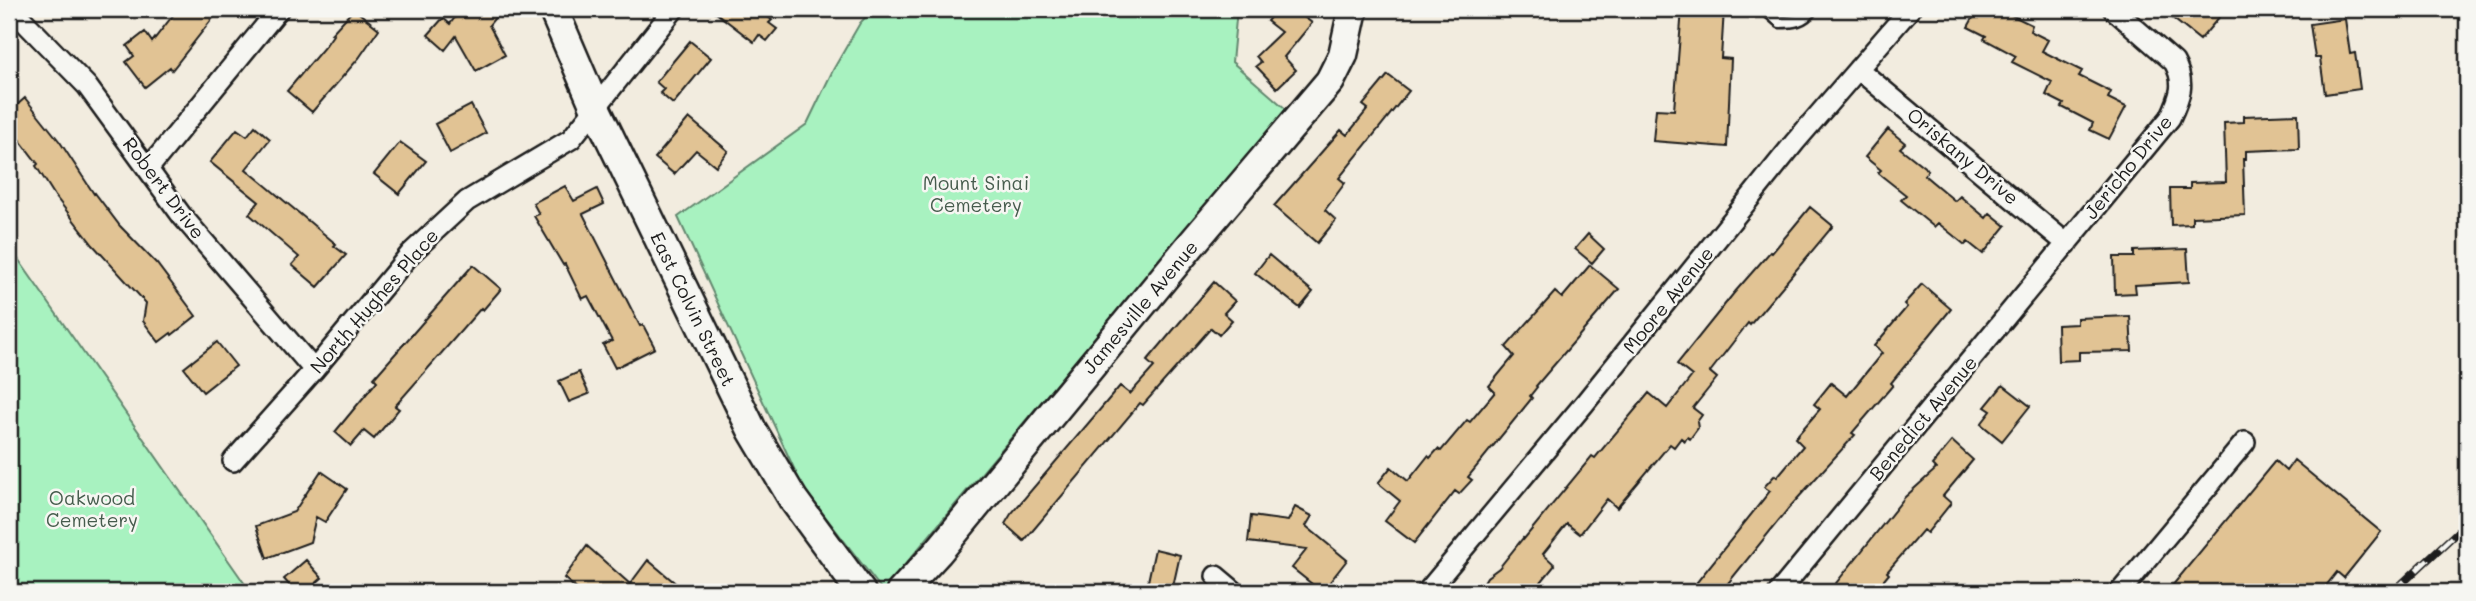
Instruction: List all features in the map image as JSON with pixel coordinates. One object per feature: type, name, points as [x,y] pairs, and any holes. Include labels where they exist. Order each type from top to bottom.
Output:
[{"type":"street","name":"Robert Drive","points":[[12,9],[87,86],[182,216],[314,370]]},
{"type":"street","points":[[148,169],[279,9]]},
{"type":"street","name":"East Colvin Street","points":[[553,9],[594,107],[752,430],[793,499],[861,592]]},
{"type":"street","name":"North Hughes Place","points":[[233,461],[314,370],[411,253],[467,201],[571,139],[674,9]]},
{"type":"street","name":"Jamesville Avenue","points":[[901,592],[938,552],[1330,81],[1343,55],[1353,9]]},
{"type":"street","name":"Moore Avenue","points":[[1427,592],[1584,404],[1795,142],[1910,9]]},
{"type":"street","name":"Jericho Drive","points":[[2067,244],[2170,118],[2181,97],[2181,73],[2174,62],[2113,9]]},
{"type":"street","name":"Oriskany Drive","points":[[1858,69],[2067,244]]},
{"type":"street","name":"Benedict Avenue","points":[[1779,592],[2067,244]]},
{"type":"street","points":[[2120,592],[2245,442]]},
{"type":"street","points":[[1216,576],[1235,592]]},
{"type":"lane","points":[[1765,9],[1780,22],[1796,22],[1812,9]]},
{"type":"green space","name":"Mount Sinai Cemetery","points":[[873,9],[1237,9],[1232,62],[1286,109],[883,591],[803,488],[678,217],[807,124],[833,70],[860,23]]},
{"type":"green space","name":"Oakwood Cemetery","points":[[9,246],[247,587],[251,592],[9,592]]},
{"type":"building","points":[[178,9],[220,9],[172,70],[170,67],[145,87],[126,62],[134,56],[127,46],[145,32],[152,42]]},
{"type":"building","points":[[354,9],[379,29],[359,58],[312,112],[287,91]]},
{"type":"building","points":[[461,9],[502,9],[489,25],[505,55],[476,71],[456,36],[445,50],[428,35],[443,18],[450,24]]},
{"type":"building","points":[[711,9],[757,9],[772,20],[769,23],[777,29],[767,41],[759,35],[754,42]]},
{"type":"building","points":[[1277,9],[1293,9],[1312,23],[1284,57],[1296,70],[1277,88],[1256,66],[1261,62],[1256,56],[1281,32],[1267,21]]},
{"type":"building","points":[[1682,9],[1724,9],[1721,58],[1731,59],[1727,147],[1653,141],[1656,109],[1674,110]]},
{"type":"building","points":[[1978,9],[1999,9],[2032,25],[2030,31],[2048,40],[2042,51],[2082,71],[2079,76],[2111,92],[2108,98],[2126,107],[2109,139],[2090,130],[2093,123],[2062,107],[2064,104],[2046,95],[2052,82],[2012,62],[2016,56],[1968,27]]},
{"type":"building","points":[[2161,9],[2226,9],[2200,40]]},
{"type":"building","points":[[2345,19],[2350,54],[2355,53],[2360,89],[2325,94],[2320,58],[2315,58],[2310,24]]},
{"type":"building","points":[[690,41],[711,58],[673,104],[660,93],[664,89],[656,82]]},
{"type":"building","points":[[1388,75],[1409,91],[1339,178],[1345,183],[1325,210],[1336,220],[1317,243],[1274,206],[1341,130],[1347,135],[1368,109],[1363,105]]},
{"type":"building","points":[[25,98],[60,142],[94,194],[157,264],[196,316],[172,335],[171,333],[159,342],[143,321],[146,303],[93,245],[55,196],[36,166],[38,164],[9,126],[9,112]]},
{"type":"building","points":[[471,105],[486,133],[450,153],[435,124]]},
{"type":"building","points":[[2298,114],[2299,149],[2246,151],[2246,159],[2243,159],[2245,215],[2192,217],[2192,224],[2171,225],[2170,189],[2190,189],[2190,183],[2226,182],[2224,123],[2244,122],[2244,116]]},
{"type":"building","points":[[689,118],[728,151],[716,166],[696,150],[674,174],[655,158]]},
{"type":"building","points":[[255,126],[270,139],[246,169],[346,255],[318,287],[292,265],[299,257],[249,214],[259,202],[210,162],[237,129],[247,136]]},
{"type":"building","points":[[1888,129],[1905,143],[1900,148],[1928,170],[1924,175],[1955,201],[1960,196],[1986,218],[1990,213],[2006,226],[1983,254],[1968,242],[1965,245],[1938,223],[1934,227],[1901,200],[1906,195],[1878,173],[1881,170],[1865,157]]},
{"type":"building","points":[[400,142],[426,161],[399,194],[374,174]]},
{"type":"building","points":[[565,186],[574,201],[597,189],[604,204],[583,214],[640,326],[643,325],[655,348],[615,368],[603,345],[612,341],[588,296],[582,299],[565,264],[563,265],[534,216],[539,214],[533,203]]},
{"type":"building","points":[[1810,207],[1833,226],[1750,325],[1748,323],[1710,372],[1717,378],[1693,408],[1702,415],[1697,422],[1698,428],[1690,439],[1687,437],[1685,441],[1681,438],[1674,447],[1670,444],[1617,508],[1607,499],[1580,534],[1567,524],[1543,554],[1555,565],[1533,592],[1478,592],[1487,577],[1499,568],[1592,456],[1595,458],[1649,393],[1667,408],[1692,376],[1677,364],[1734,293]]},
{"type":"building","points":[[1588,234],[1604,249],[1592,263],[1575,249]]},
{"type":"building","points":[[2187,249],[2189,282],[2135,285],[2136,293],[2115,294],[2114,257],[2134,257],[2134,251]]},
{"type":"building","points":[[1269,255],[1313,292],[1300,308],[1255,273]]},
{"type":"building","points":[[473,265],[501,289],[395,406],[399,409],[374,439],[364,431],[351,446],[335,432],[377,381],[374,378]]},
{"type":"building","points":[[1590,265],[1619,289],[1536,386],[1530,396],[1532,398],[1468,477],[1472,480],[1459,494],[1455,491],[1414,543],[1385,521],[1400,501],[1378,483],[1391,467],[1408,481],[1428,456],[1430,458],[1438,449],[1441,451],[1467,420],[1470,422],[1495,392],[1489,386],[1514,356],[1506,347],[1555,292],[1562,298]]},
{"type":"building","points":[[1214,282],[1235,301],[1224,313],[1232,320],[1219,335],[1211,328],[1143,405],[1140,403],[1024,541],[1005,524],[1011,514],[1120,386],[1130,394],[1154,367],[1147,361]]},
{"type":"building","points":[[1922,284],[1951,309],[1852,433],[1855,435],[1788,509],[1721,592],[1689,592],[1770,491],[1764,487],[1775,475],[1777,477],[1803,446],[1795,438],[1820,409],[1814,404],[1831,383],[1847,396],[1882,353],[1874,346],[1907,307],[1904,304]]},
{"type":"building","points":[[2130,316],[2132,351],[2079,352],[2079,360],[2058,361],[2057,325],[2077,324],[2077,318]]},
{"type":"building","points":[[217,342],[236,366],[203,392],[184,368]]},
{"type":"building","points":[[579,372],[589,394],[569,402],[559,381]]},
{"type":"building","points":[[2003,385],[2030,406],[2002,441],[1981,424],[1991,411],[1985,407]]},
{"type":"building","points":[[1952,441],[1973,460],[1943,496],[1951,503],[1927,533],[1923,530],[1887,572],[1889,574],[1874,592],[1829,592],[1905,497],[1936,469],[1932,465]]},
{"type":"building","points":[[2294,460],[2381,532],[2344,578],[2337,572],[2321,592],[2167,592],[2275,461],[2286,471]]},
{"type":"building","points":[[321,471],[347,489],[325,522],[316,517],[310,542],[267,558],[256,526],[294,512]]},
{"type":"building","points":[[1295,507],[1312,516],[1306,526],[1347,560],[1322,592],[1292,568],[1307,549],[1248,542],[1251,516],[1288,521]]},
{"type":"building","points":[[587,546],[630,584],[648,560],[686,592],[580,592],[564,578]]},
{"type":"building","points":[[1155,549],[1180,555],[1172,591],[1147,586]]},
{"type":"building","points":[[306,560],[322,578],[306,592],[295,592],[284,579]]},
{"type":"railway","points":[[2393,592],[2467,523]]}]
